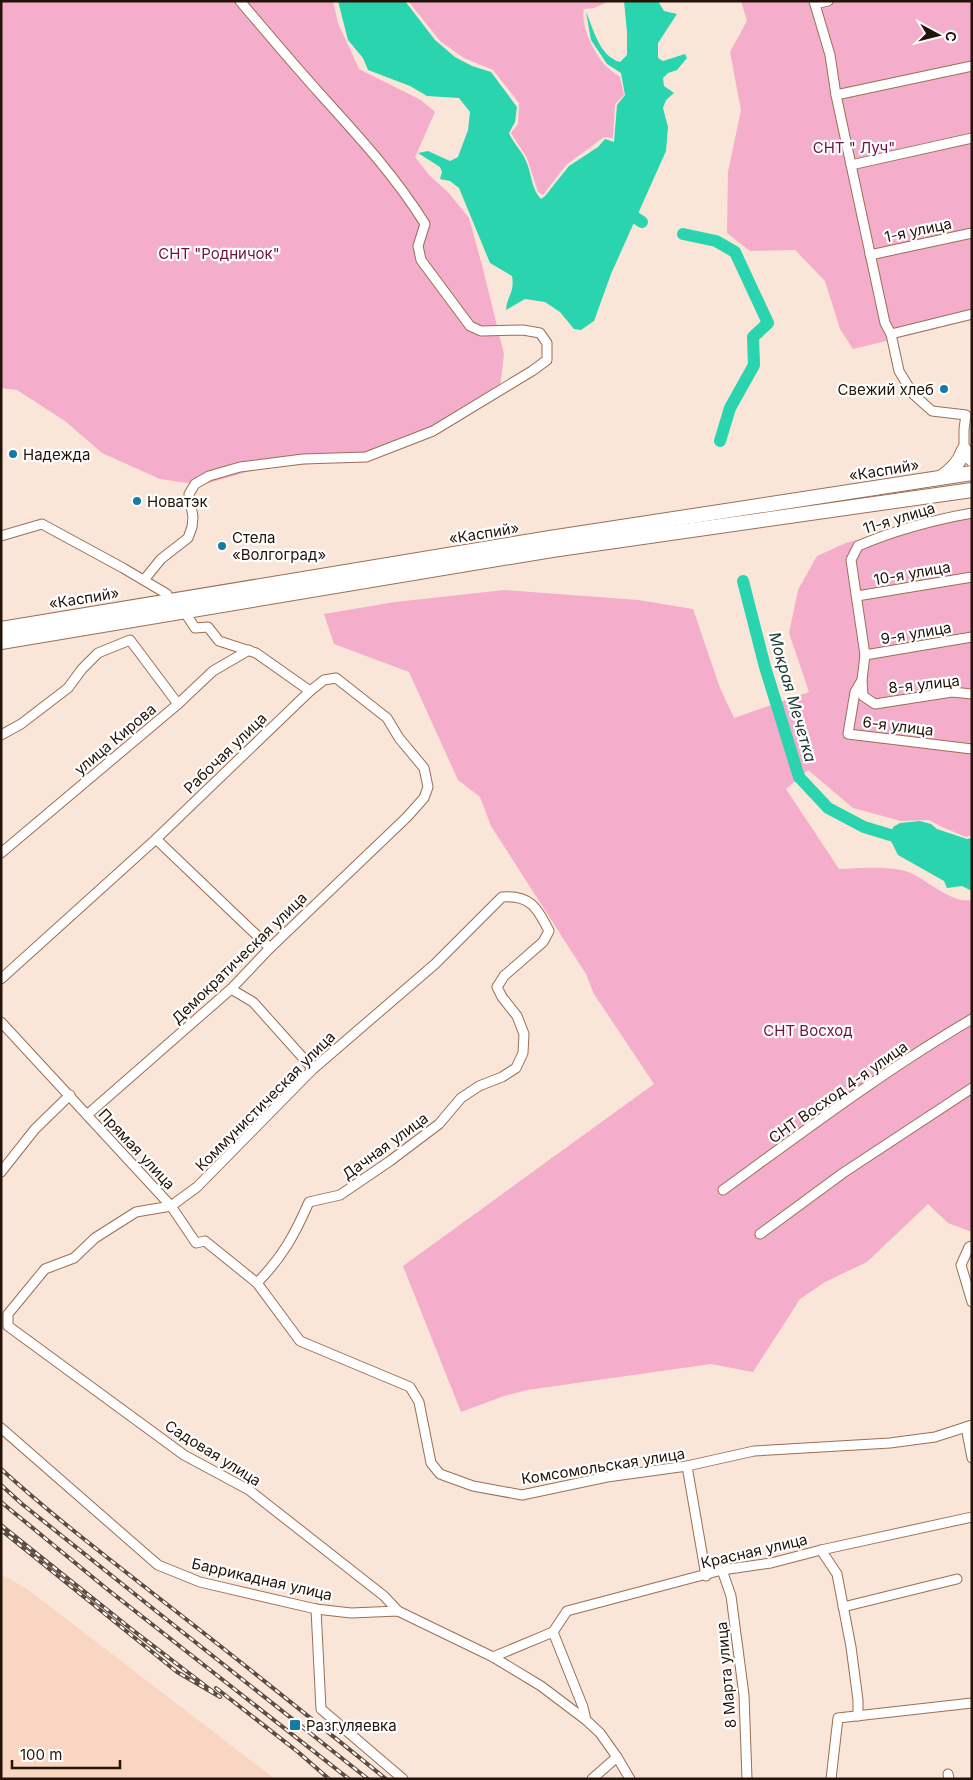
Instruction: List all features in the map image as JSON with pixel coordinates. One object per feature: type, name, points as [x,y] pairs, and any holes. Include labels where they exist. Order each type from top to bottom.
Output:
[{"type":"highway","points":[[941,478],[953,469],[960,459],[968,455]]},
{"type":"highway","name":"«Каспий»","points":[[1,629],[550,538],[972,473]]},
{"type":"highway","name":"«Каспий»","points":[[1,642],[174,601],[970,492]]},
{"type":"street","points":[[144,580],[161,559],[188,538],[193,517],[189,494],[195,484],[209,476],[240,467],[294,460],[366,457],[433,431],[547,360],[547,343],[540,333],[523,330],[481,330],[470,326],[421,260],[418,246],[424,224],[411,202],[370,148],[276,45],[240,1]]},
{"type":"street","points":[[828,1],[815,3],[830,55],[836,95],[870,255],[885,323],[891,334],[899,371],[914,394],[932,411],[969,414],[968,455]]},
{"type":"street","points":[[836,95],[972,66]]},
{"type":"street","points":[[851,164],[972,138]]},
{"type":"street","name":"1-я улица","points":[[870,255],[972,233]]},
{"type":"street","points":[[891,334],[972,314]]},
{"type":"street","name":"11-я улица","points":[[865,655],[851,560],[858,546],[934,520],[972,513]]},
{"type":"street","points":[[1,536],[42,524],[144,580],[174,601],[195,628],[208,627],[219,641],[256,653],[310,691]]},
{"type":"street","name":"10-я улица","points":[[857,596],[972,577]]},
{"type":"street","name":"9-я улица","points":[[865,655],[972,637]]},
{"type":"street","points":[[1,735],[22,724],[68,688],[82,669],[98,653],[130,640],[178,704]]},
{"type":"street","name":"улица Кирова","points":[[1,854],[178,704],[213,671],[249,650]]},
{"type":"street","name":"8-я улица","points":[[865,655],[862,680],[863,696],[875,704],[952,692],[972,694]]},
{"type":"street","name":"Рабочая улица","points":[[1,979],[156,839],[310,691],[324,680],[336,678],[387,718],[399,738],[424,768],[428,786],[424,798],[407,817]]},
{"type":"street","name":"6-я улица","points":[[862,680],[855,692],[848,734],[972,749]]},
{"type":"street","name":"Демократическая улица","points":[[86,1115],[231,990],[270,948],[407,817]]},
{"type":"street","points":[[156,839],[270,948]]},
{"type":"street","name":"Коммунистическая улица","points":[[8,1326],[8,1314],[46,1269],[74,1258],[94,1238],[136,1212],[171,1206],[197,1187],[313,1069],[435,964],[502,897],[515,896],[527,900],[539,911]]},
{"type":"street","name":"Дачная улица","points":[[258,1282],[276,1263],[295,1234],[309,1202],[340,1195],[390,1162],[439,1124],[461,1098],[479,1086],[502,1077],[516,1068],[523,1053],[524,1034],[517,1016],[502,997],[497,987],[504,976],[543,942],[549,931],[539,911]]},
{"type":"street","points":[[231,990],[253,1002],[313,1069]]},
{"type":"street","name":"СНТ Восход 4-я улица","points":[[723,1190],[816,1122],[943,1036],[972,1019]]},
{"type":"street","name":"Прямая улица","points":[[1,1022],[171,1206],[196,1242],[205,1241],[258,1282]]},
{"type":"street","points":[[760,1234],[843,1173],[972,1088]]},
{"type":"street","points":[[1,1172],[36,1129],[70,1095]]},
{"type":"street","points":[[972,1246],[969,1247],[961,1265],[972,1302]]},
{"type":"street","name":"Комсомольская улица","points":[[258,1282],[300,1341],[410,1387],[419,1402],[431,1463],[440,1474],[473,1486],[522,1495],[607,1477],[687,1466],[754,1451],[890,1443],[935,1437],[969,1426]]},
{"type":"street","name":"Садовая улица","points":[[8,1326],[184,1455],[249,1490],[384,1596],[398,1611]]},
{"type":"street","points":[[969,1426],[972,1458]]},
{"type":"street","name":"Баррикадная улица","points":[[1,1428],[158,1564],[200,1582],[316,1609],[351,1613],[398,1611],[493,1657],[540,1686],[586,1720],[600,1733],[618,1757],[630,1779]]},
{"type":"street","points":[[687,1466],[706,1576]]},
{"type":"street","name":"Красная улица","points":[[553,1632],[567,1611],[706,1576],[722,1570],[771,1563],[972,1517]]},
{"type":"street","points":[[822,1550],[837,1574],[858,1700],[858,1716]]},
{"type":"street","name":"8 Марта улица","points":[[722,1570],[731,1596],[744,1694],[746,1779]]},
{"type":"street","points":[[843,1607],[957,1579]]},
{"type":"street","points":[[316,1609],[321,1709],[402,1779]]},
{"type":"street","points":[[493,1657],[553,1632],[583,1707],[586,1720]]},
{"type":"street","points":[[831,1779],[838,1718],[972,1703]]},
{"type":"street","points":[[592,1779],[618,1757]]},
{"type":"shaded area","points":[[338,1],[405,1],[435,40],[455,57],[472,66],[491,72],[517,107],[515,122],[509,133],[524,157],[535,191],[541,199],[569,166],[598,147],[605,139],[614,142],[617,105],[625,95],[621,73],[607,64],[591,40],[586,12],[602,48],[613,59],[620,62],[627,55],[624,1],[658,1],[664,11],[677,14],[658,43],[658,58],[663,61],[685,54],[687,58],[677,70],[668,73],[663,78],[664,86],[674,93],[666,100],[663,108],[668,127],[666,151],[611,274],[594,321],[581,330],[574,329],[560,312],[545,302],[525,299],[506,310],[512,290],[512,276],[490,263],[459,188],[450,181],[440,179],[442,172],[440,167],[418,153],[428,151],[450,161],[458,157],[468,130],[470,112],[459,98],[427,96],[410,86],[368,70],[363,58],[348,40]]},
{"type":"shaded area","points":[[920,821],[967,839],[972,838],[972,891],[962,886],[947,888],[944,881],[898,855],[891,841],[893,827],[900,823]]},
{"type":"shaded area","points":[[1,1574],[27,1589],[275,1779],[1,1779]]},
{"type":"green space","name":"СНТ \"Родничок\"","points":[[1,1],[333,1],[338,23],[359,69],[421,100],[435,112],[415,157],[429,175],[448,192],[469,218],[504,354],[499,396],[417,442],[366,460],[260,468],[202,485],[160,479],[102,453],[65,421],[17,390],[1,388]]},
{"type":"green space","points":[[408,1],[606,1],[594,8],[584,9],[583,15],[586,30],[596,53],[606,66],[620,77],[624,95],[615,104],[613,138],[604,137],[566,165],[543,195],[538,192],[527,158],[511,133],[518,124],[519,103],[493,70],[464,58],[441,42]]},
{"type":"green space","name":"СНТ \" Луч\"","points":[[741,1],[972,1],[972,320],[853,349],[840,329],[825,281],[795,250],[750,251],[727,233],[728,172],[741,110],[730,52],[747,21]]},
{"type":"green space","name":"СНТ Восход","points":[[972,510],[972,835],[966,837],[929,820],[901,821],[853,808],[808,770],[786,789],[839,869],[877,868],[906,871],[949,896],[957,899],[972,900],[972,1232],[948,1223],[928,1204],[867,1262],[825,1282],[800,1299],[753,1372],[711,1364],[527,1390],[504,1396],[461,1412],[403,1266],[654,1084],[594,994],[586,974],[491,826],[480,797],[458,780],[409,672],[334,644],[324,614],[395,602],[505,590],[638,600],[693,609],[720,688],[734,718],[809,692],[789,633],[798,590],[817,556],[846,543],[931,518]]},
{"type":"waterway","name":"Мокрая Мечетка","points":[[620,214],[636,218],[642,222]]},
{"type":"waterway","name":"Мокрая Мечетка","points":[[683,234],[716,241],[735,252],[768,323],[753,337],[754,365],[730,408],[720,441]]},
{"type":"waterway","name":"Мокрая Мечетка","points":[[743,581],[765,667],[799,777],[828,808],[864,827],[907,840]]},
{"type":"railway","points":[[1,1469],[73,1530],[386,1779]]},
{"type":"railway","points":[[1,1485],[22,1504],[368,1779]]},
{"type":"railway","points":[[1,1502],[107,1589],[349,1779]]},
{"type":"railway","points":[[1,1525],[220,1697],[177,1672],[1,1530]]},
{"type":"railway","points":[[216,1688],[298,1752],[329,1779]]},
{"type":"place","name":"Свежий хлеб","points":[[944,389]]},
{"type":"place","name":"Надежда","points":[[13,454]]},
{"type":"place","name":"Новатэк","points":[[137,501]]},
{"type":"place","name":"Стела «Волгоград»","points":[[222,546]]},
{"type":"place","name":"Разгуляевка","points":[[295,1725]]}]
